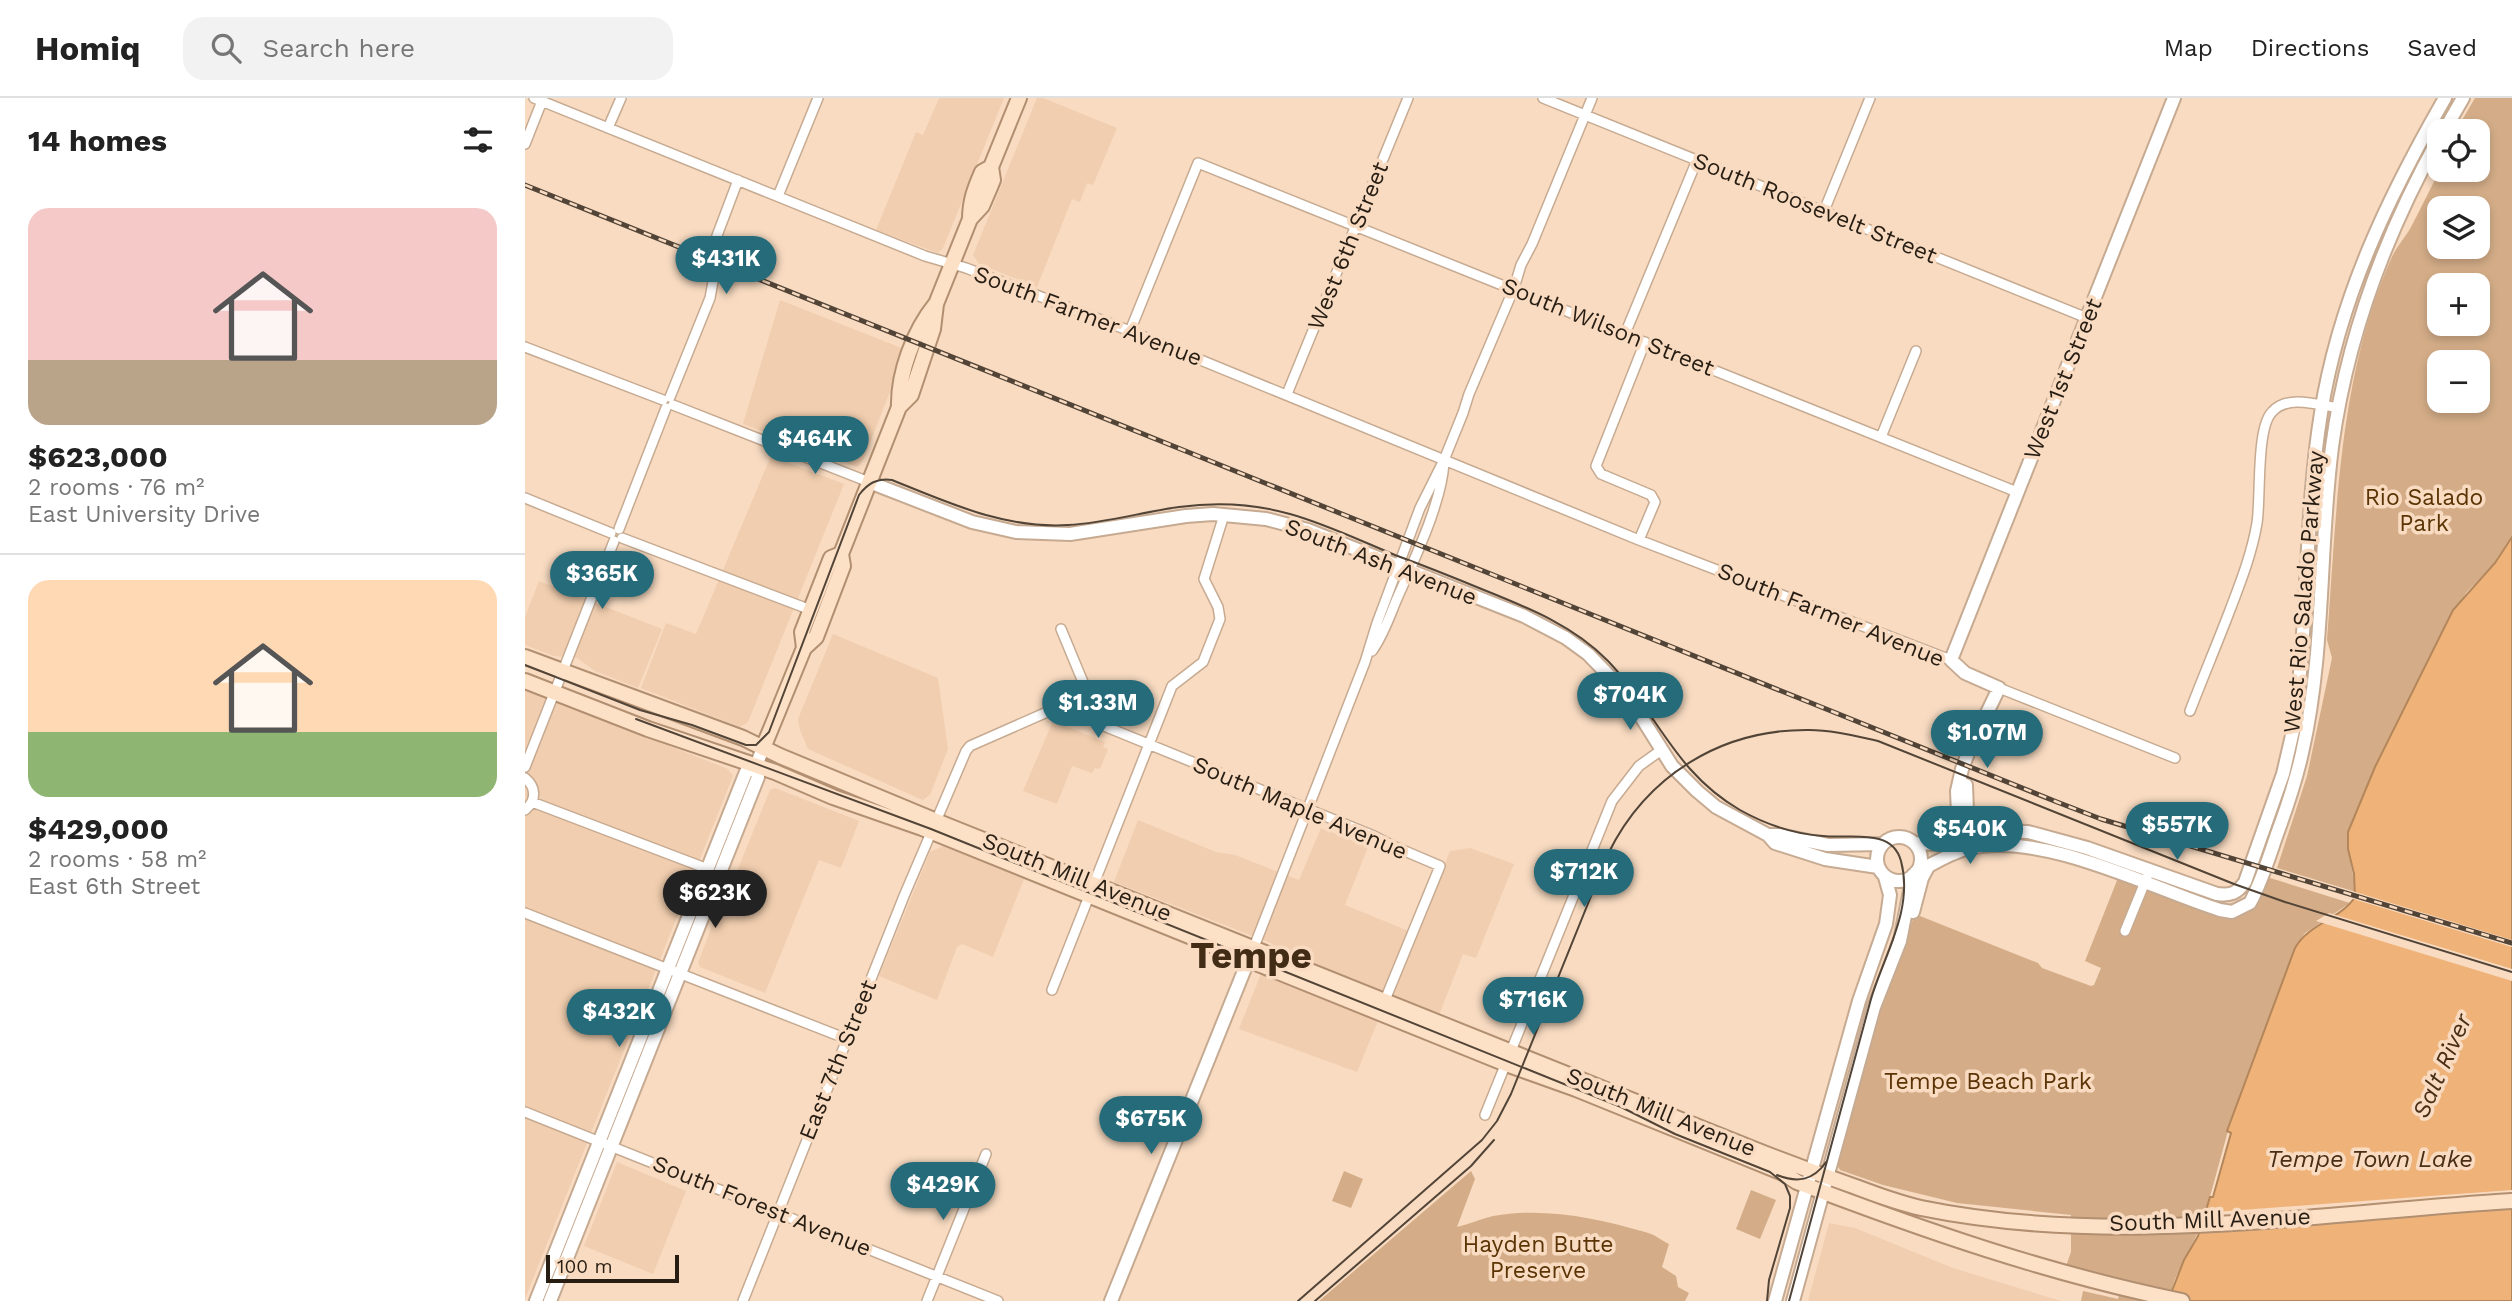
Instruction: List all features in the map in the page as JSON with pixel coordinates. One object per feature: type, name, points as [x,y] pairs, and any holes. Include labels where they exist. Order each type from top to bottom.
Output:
[{"type":"main road","points":[[536,1301],[758,777],[756,766],[804,648],[816,637],[843,566],[841,554],[899,407],[898,390],[921,322],[936,304],[970,219],[982,206],[993,180],[991,167],[1020,98]]},
{"type":"main road","name":"West 1st Street","points":[[1951,660],[2174,98]]},
{"type":"main road","name":"West Rio Salado Parkway","points":[[1915,843],[1935,845],[1964,836],[2000,831],[2047,836],[2217,894],[2231,895],[2245,882],[2283,774],[2296,713],[2312,490],[2322,405],[2339,333],[2364,259],[2405,167],[2445,98]]},
{"type":"main road","points":[[2451,119],[2463,98]]},
{"type":"main road","name":"West Rio Salado Parkway","points":[[1919,872],[1947,856],[1970,848],[2031,848],[2070,856],[2228,912],[2248,905],[2257,888],[2294,786],[2307,729],[2315,668],[2328,486],[2339,408],[2355,334],[2370,286],[2406,200],[2427,161]]},
{"type":"main road","name":"South Ash Avenue","points":[[869,482],[972,522],[1036,534],[1091,532],[1186,516],[1224,514],[1285,523],[1534,620],[1588,654],[1633,704],[1660,751],[1679,775],[1710,802],[1768,835],[1775,843],[1825,859],[1881,872]]},
{"type":"main road","points":[[804,648],[802,632],[831,558],[841,554]]},
{"type":"main road","name":"South Mill Avenue","points":[[525,657],[707,723],[933,826],[1251,954],[1385,1000],[1509,1058],[1783,1173],[1822,1192],[2042,1268],[2182,1301]]},
{"type":"main road","name":"South Farmer Avenue","points":[[1951,660],[1965,673],[1999,688]]},
{"type":"main road","name":"South Mill Avenue","points":[[525,681],[833,797],[933,826]]},
{"type":"main road","points":[[1947,856],[1949,851],[1966,844],[1964,836],[1967,777],[1988,723],[1986,715],[1999,688]]},
{"type":"main road","points":[[674,971],[708,869],[746,772],[756,766]]},
{"type":"main road","name":"South Ash Avenue","points":[[1768,835],[1828,845],[1883,844]]},
{"type":"main road","points":[[1775,1301],[1807,1186],[1819,1174],[1855,1078],[1874,1007],[1905,933],[1922,858],[1915,843],[1909,838],[1897,836],[1883,844],[1878,856],[1890,895],[1889,915],[1854,1020],[1819,1174],[1822,1192],[1793,1301]]},
{"type":"main road","points":[[1881,872],[1903,880],[1919,872]]},
{"type":"main road","points":[[1111,1301],[1251,954]]},
{"type":"main road","name":"South Mill Avenue","points":[[1251,954],[1352,1002],[1819,1174],[1918,1207],[1980,1218],[2130,1226],[2205,1224],[2512,1201]]},
{"type":"main road","points":[[1352,1002],[1361,999],[1379,1005],[1385,1000]]},
{"type":"main road","points":[[1854,1020],[1859,1028],[1850,1064],[1855,1078]]},
{"type":"main road","points":[[550,1301],[605,1143]]},
{"type":"street","points":[[608,128],[621,98]]},
{"type":"street","points":[[778,196],[818,98]]},
{"type":"street","name":"West 6th Street","points":[[1287,394],[1408,98]]},
{"type":"street","name":"South Roosevelt Street","points":[[1543,98],[2087,318]]},
{"type":"street","points":[[1251,954],[1306,808],[1403,570],[1420,508],[1463,413],[1474,395],[1482,366],[1514,288],[1529,260],[1532,244],[1592,98]]},
{"type":"street","points":[[1824,211],[1870,98]]},
{"type":"street","points":[[525,144],[538,100]]},
{"type":"street","name":"South Farmer Avenue","points":[[538,100],[925,256],[1130,331],[1639,540],[1951,660]]},
{"type":"street","points":[[1625,334],[1697,160]]},
{"type":"street","name":"South Wilson Street","points":[[1130,331],[1198,163],[2017,492]]},
{"type":"street","points":[[525,767],[710,298],[715,241],[739,180]]},
{"type":"street","points":[[1639,540],[1655,502],[1651,495],[1601,474],[1596,466],[1645,342]]},
{"type":"street","name":"South Ash Avenue","points":[[525,346],[869,482]]},
{"type":"street","points":[[1881,437],[1916,351]]},
{"type":"street","points":[[2190,710],[2248,563],[2257,520],[2262,450],[2268,418],[2274,409],[2290,402],[2339,408]]},
{"type":"street","points":[[525,498],[811,610]]},
{"type":"street","points":[[1052,990],[1172,686],[1203,662],[1220,620],[1218,607],[1204,579],[1224,514]]},
{"type":"street","name":"South Maple Avenue","points":[[1061,629],[1104,726],[1374,836],[1440,866],[1385,1000]]},
{"type":"street","name":"South Farmer Avenue","points":[[1999,688],[2175,758]]},
{"type":"street","name":"East 7th Street","points":[[743,1301],[965,751],[970,746],[1088,694]]},
{"type":"street","points":[[1485,1115],[1612,801],[1639,766],[1660,751]]},
{"type":"street","points":[[525,778],[534,789],[533,802],[525,810]]},
{"type":"street","points":[[533,802],[708,869]]},
{"type":"street","points":[[2125,931],[2150,870]]},
{"type":"street","points":[[525,913],[847,1039]]},
{"type":"street","name":"South Forest Avenue","points":[[525,1112],[998,1301]]},
{"type":"street","points":[[927,1301],[986,1154]]},
{"type":"shaded area","points":[[939,98],[1004,98],[943,248],[938,253],[876,230],[916,132],[923,135]]},
{"type":"shaded area","points":[[1037,98],[1043,98],[1117,128],[1093,185],[1087,183],[1080,202],[1072,199],[1037,287],[979,264],[973,255]]},
{"type":"shaded area","points":[[780,300],[904,349],[891,389],[858,467],[743,424]]},
{"type":"shaded area","points":[[771,456],[844,484],[748,722],[740,727],[641,688],[666,623],[696,634]]},
{"type":"shaded area","points":[[539,581],[662,629],[638,688],[595,671],[577,658],[554,656],[525,645],[525,617]]},
{"type":"shaded area","points":[[833,634],[938,678],[948,749],[930,795],[923,800],[808,749],[798,719]]},
{"type":"shaded area","points":[[525,689],[728,769],[733,776],[525,1299]]},
{"type":"shaded area","points":[[1053,721],[1105,742],[1103,747],[1108,749],[1100,769],[1095,768],[1092,773],[1072,766],[1057,804],[1023,791]]},
{"type":"shaded area","points":[[775,788],[859,821],[841,868],[819,860],[765,993],[700,967],[698,963],[721,902],[727,896],[770,790]]},
{"type":"shaded area","points":[[1138,820],[1216,852],[1235,855],[1299,880],[1321,828],[1368,847],[1345,905],[1416,934],[1450,851],[1470,848],[1514,864],[1476,958],[1463,954],[1439,1015],[1389,994],[1357,1072],[1239,1029],[1273,944],[1114,882]]},
{"type":"shaded area","points":[[943,846],[1024,879],[993,957],[962,944],[957,947],[937,1000],[879,976],[930,852]]},
{"type":"shaded area","points":[[617,1162],[686,1191],[653,1274],[584,1246]]},
{"type":"shaded area","points":[[1829,1223],[1855,1228],[1953,1268],[2061,1301],[1808,1301]]},
{"type":"green space","name":"Rio Salado Park","points":[[2475,98],[2512,98],[2512,537],[2495,563],[2466,593],[2375,767],[2348,832],[2348,849],[2356,892],[2277,868],[2307,776],[2332,658],[2327,640],[2338,495],[2350,398],[2373,304],[2395,250],[2411,227],[2434,182],[2490,182],[2490,119],[2463,119]]},
{"type":"green space","name":"Tempe Beach Park","points":[[2267,877],[2350,903],[2305,933],[2295,948],[2228,1131],[2203,1222],[2175,1279],[2168,1301],[2081,1301],[2083,1291],[2118,1299],[2121,1279],[2066,1266],[2071,1252],[2071,1215],[1957,1203],[1883,1185],[1840,1170],[1837,1165],[1877,1012],[1915,914],[2091,986],[2094,985],[2101,968],[2085,961],[2118,878],[2236,916],[2252,908]]},
{"type":"green space","points":[[1344,1171],[1363,1179],[1351,1208],[1332,1201]]},
{"type":"green space","name":"Hayden Butte Preserve","points":[[1471,1171],[1475,1179],[1457,1227],[1493,1216],[1551,1213],[1589,1218],[1648,1233],[1669,1244],[1662,1267],[1676,1276],[1678,1287],[1689,1293],[1685,1301],[1319,1301]]},
{"type":"green space","points":[[1751,1190],[1776,1200],[1760,1239],[1736,1229]]},
{"type":"water","name":"Tempe Town Lake","points":[[2512,537],[2512,1301],[2168,1301],[2184,1260],[2198,1236],[2210,1197],[2213,1197],[2231,1133],[2227,1131],[2295,948],[2308,933],[2349,905],[2355,897],[2348,832],[2375,767],[2453,610],[2495,563]]},
{"type":"pier","points":[[2352,891],[2512,940],[2512,947],[2350,898]]},
{"type":"pier","points":[[2329,913],[2512,969],[2512,981],[2316,921]]},
{"type":"pier","points":[[2512,1190],[2512,1209],[2196,1232],[2202,1213]]},
{"type":"tram line","points":[[525,665],[640,710],[746,745],[756,745],[769,732],[859,495],[873,482],[882,480],[892,480],[978,513],[1045,525],[1096,522],[1193,505],[1221,504],[1263,508],[1330,528],[1550,619],[1581,638],[1608,661],[1625,680],[1682,760],[1717,795],[1740,810],[1780,828],[1812,835],[1879,839],[1890,844],[1900,857],[1904,879],[1901,914],[1871,999],[1789,1301]]},
{"type":"tram line","points":[[636,719],[931,829],[1621,1107],[1675,1134],[1770,1172],[1785,1184],[1790,1196],[1790,1208],[1769,1280],[1767,1301]]},
{"type":"tram line","points":[[1298,1301],[1482,1140],[1497,1121],[1511,1094],[1608,854],[1624,826],[1665,780],[1690,762],[1717,748],[1746,738],[1809,730],[1835,732],[1878,741],[2234,884],[2512,972]]},
{"type":"tram line","points":[[1315,1301],[1471,1166],[1494,1140]]},
{"type":"tram line","points":[[1777,1175],[1804,1179],[1816,1173],[1826,1162]]},
{"type":"railway","points":[[525,185],[2101,819],[2512,943]]},
{"type":"district","name":"Tempe","points":[[1251,955]]},
{"type":"water label","name":"Salt River","points":[[2442,1066]]}]
